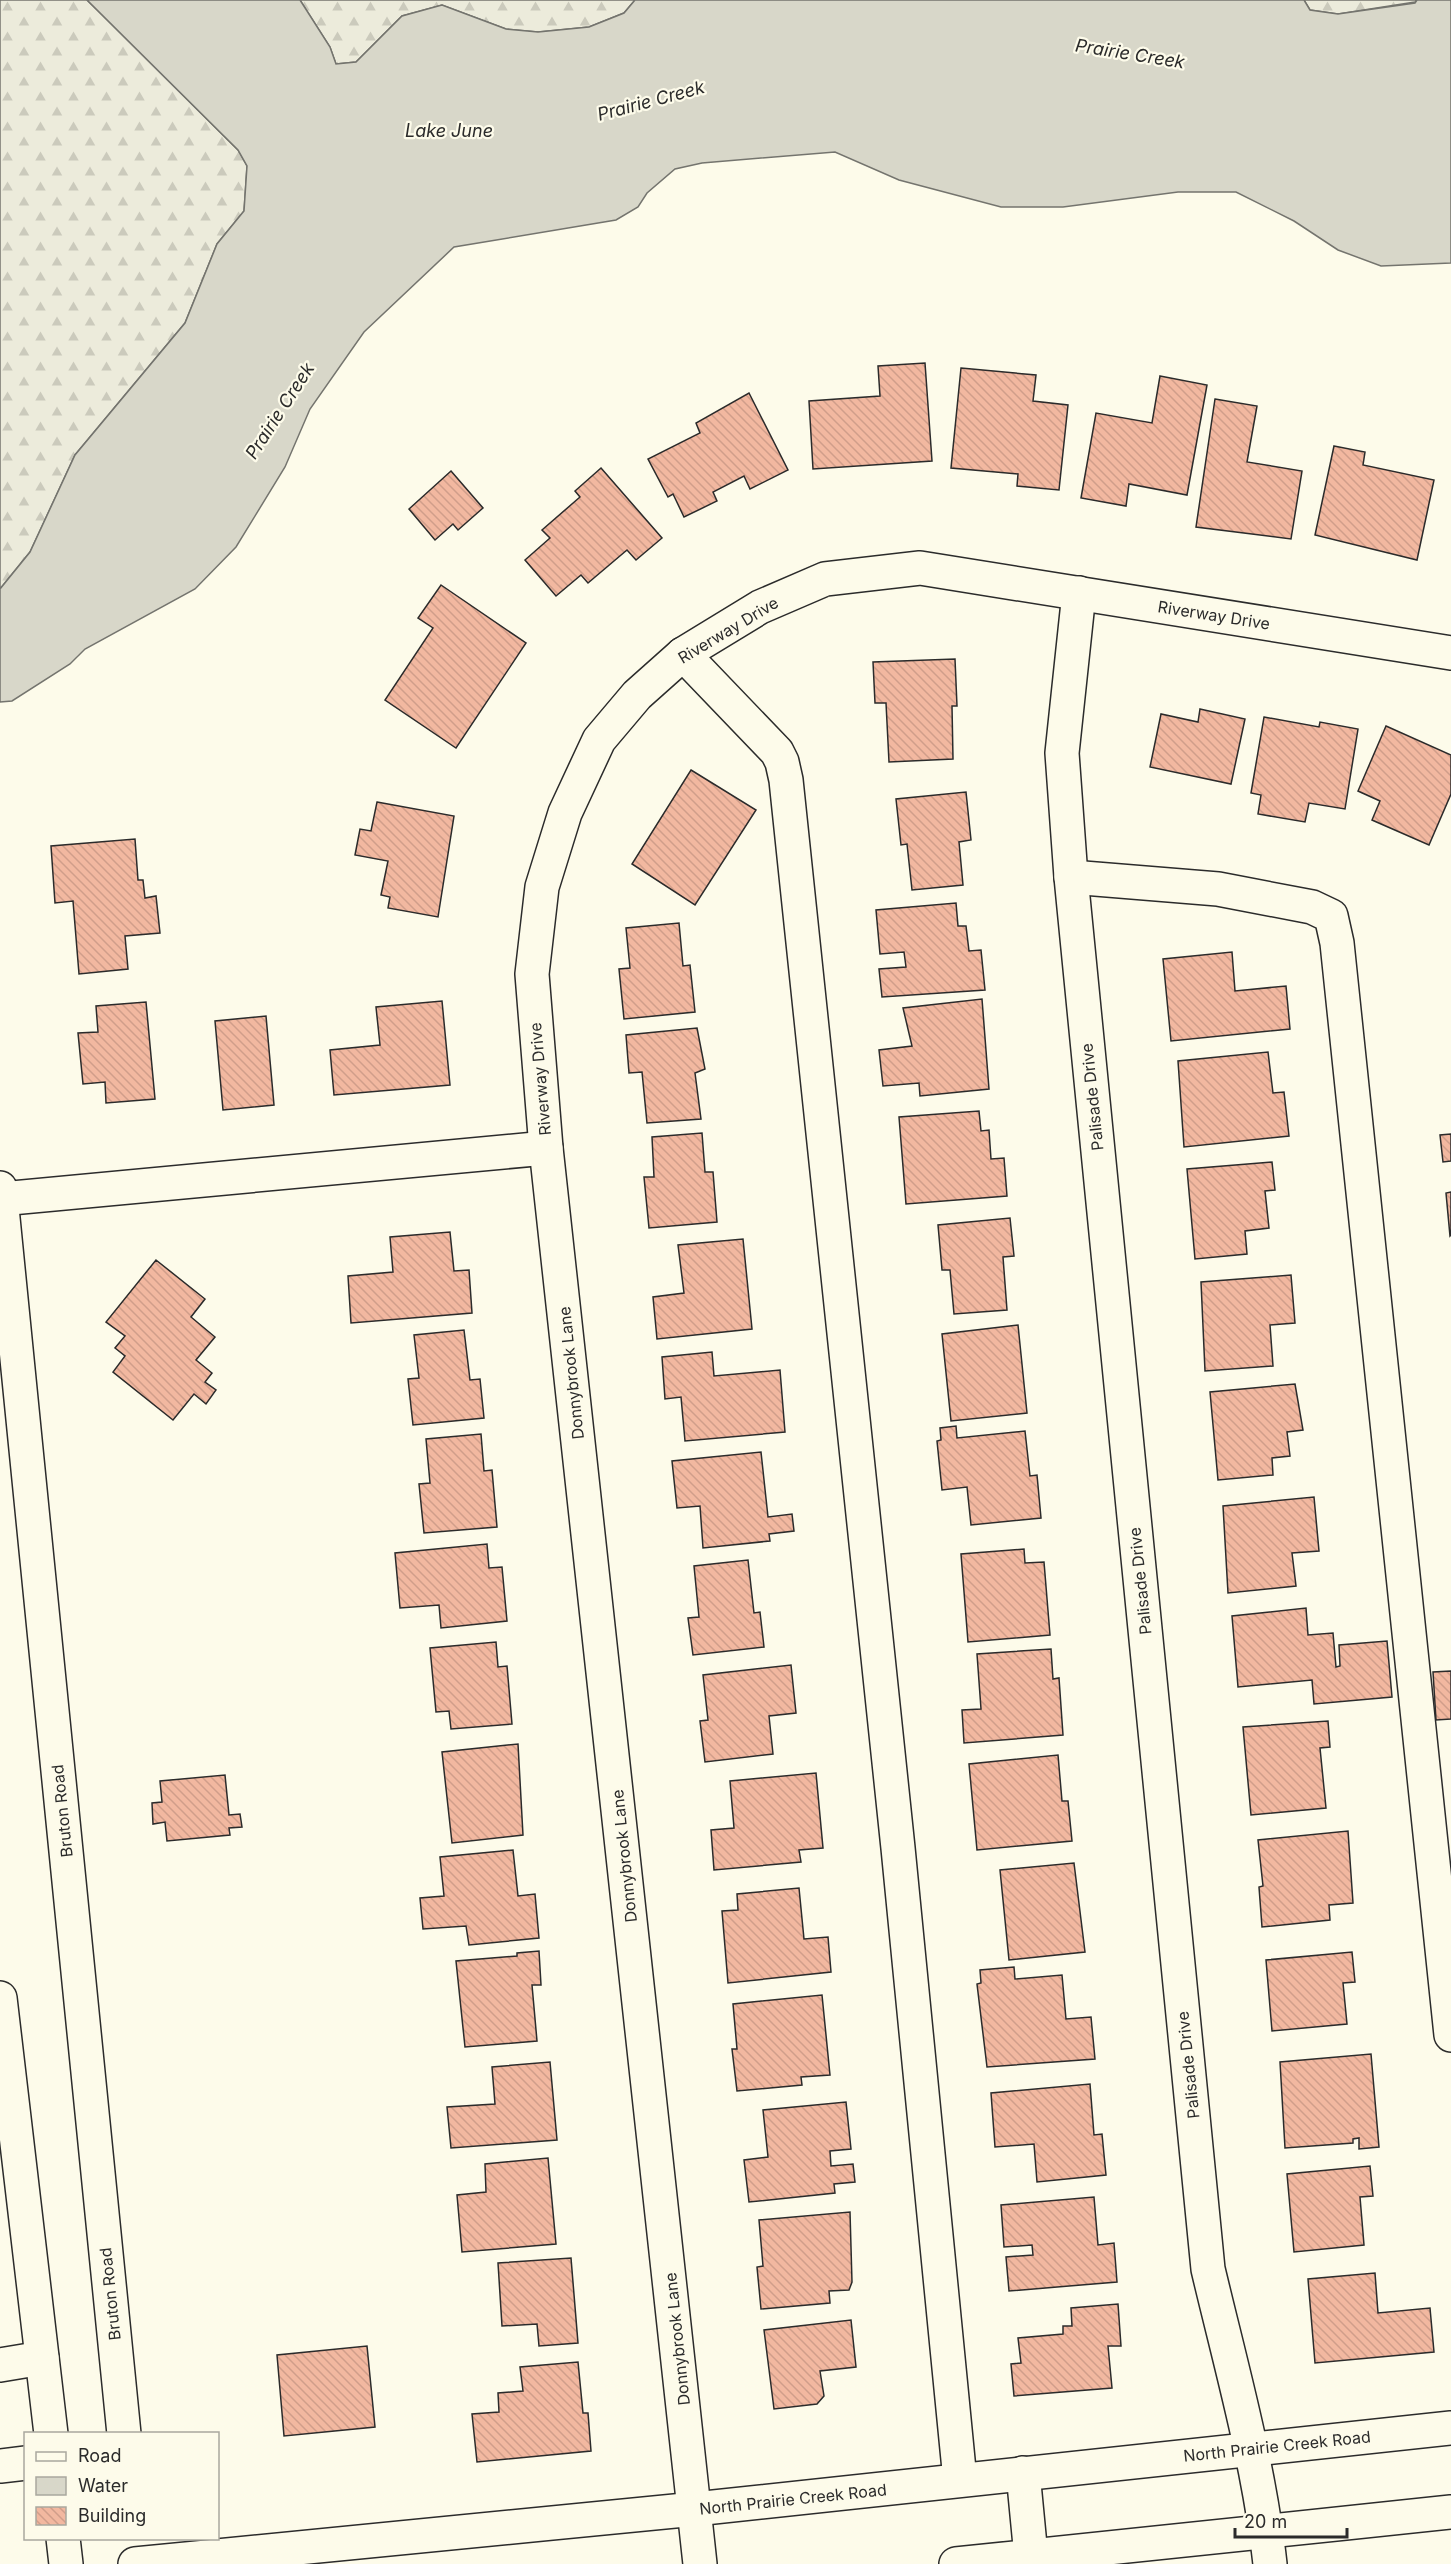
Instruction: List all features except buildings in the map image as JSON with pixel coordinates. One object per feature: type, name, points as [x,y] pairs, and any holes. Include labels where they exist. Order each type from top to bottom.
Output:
[{"type":"street","name":"Riverway Drive","points":[[0,1196],[546,1148],[532,974],[542,887],[565,813],[599,740],[638,695],[683,654],[760,607],[825,579],[920,568],[1451,653]]},
{"type":"street","name":"Palisade Drive","points":[[1079,593],[1062,753],[1071,877],[1208,2269],[1251,2448],[1266,2530],[1269,2564]]},
{"type":"street","points":[[683,654],[777,752],[786,780],[898,1848],[960,2480]]},
{"type":"street","points":[[1071,877],[1218,888],[1312,907],[1331,916],[1339,955],[1451,2035]]},
{"type":"street","name":"Donnybrook Lane","points":[[546,1148],[700,2564]]},
{"type":"street","name":"Bruton Road","points":[[0,1196],[124,2432]]},
{"type":"street","points":[[0,1998],[51,2432]]},
{"type":"street","points":[[0,2365],[42,2358]]},
{"type":"street","name":"North Prairie Creek Road","points":[[136,2564],[695,2509],[1451,2428]]},
{"type":"street","points":[[0,2466],[24,2463]]},
{"type":"street","points":[[1023,2473],[1032,2560]]},
{"type":"street","points":[[956,2564],[1144,2554],[1266,2530],[1451,2512]]},
{"type":"street","points":[[63,2540],[66,2564]]},
{"type":"street","points":[[135,2540],[136,2564]]},
{"type":"green space","points":[[0,0],[87,0],[238,150],[247,166],[244,211],[217,244],[185,323],[75,455],[30,552],[0,589]]},
{"type":"green space","points":[[300,0],[635,0],[624,13],[589,27],[538,32],[506,29],[442,5],[402,16],[356,62],[336,64],[330,47]]},
{"type":"green space","points":[[1304,0],[1417,0],[1338,14],[1310,10]]},
{"type":"water","name":"Lake June","points":[[87,0],[300,0],[330,47],[336,64],[356,62],[402,16],[442,5],[506,29],[538,32],[589,27],[624,13],[635,0],[1304,0],[1310,10],[1338,14],[1415,3],[1417,0],[1451,0],[1451,263],[1381,266],[1338,250],[1294,221],[1236,192],[1178,192],[1063,207],[1001,207],[899,180],[835,152],[702,163],[675,169],[647,193],[638,207],[616,220],[454,247],[364,332],[310,409],[285,467],[236,547],[195,589],[85,649],[70,664],[12,701],[0,702],[0,589],[30,552],[75,455],[185,323],[217,244],[244,211],[247,166],[238,150]]},
{"type":"water label","name":"Prairie Creek","points":[[1130,54]]},
{"type":"water label","name":"Prairie Creek","points":[[651,101]]},
{"type":"water label","name":"Prairie Creek","points":[[280,411]]}]
